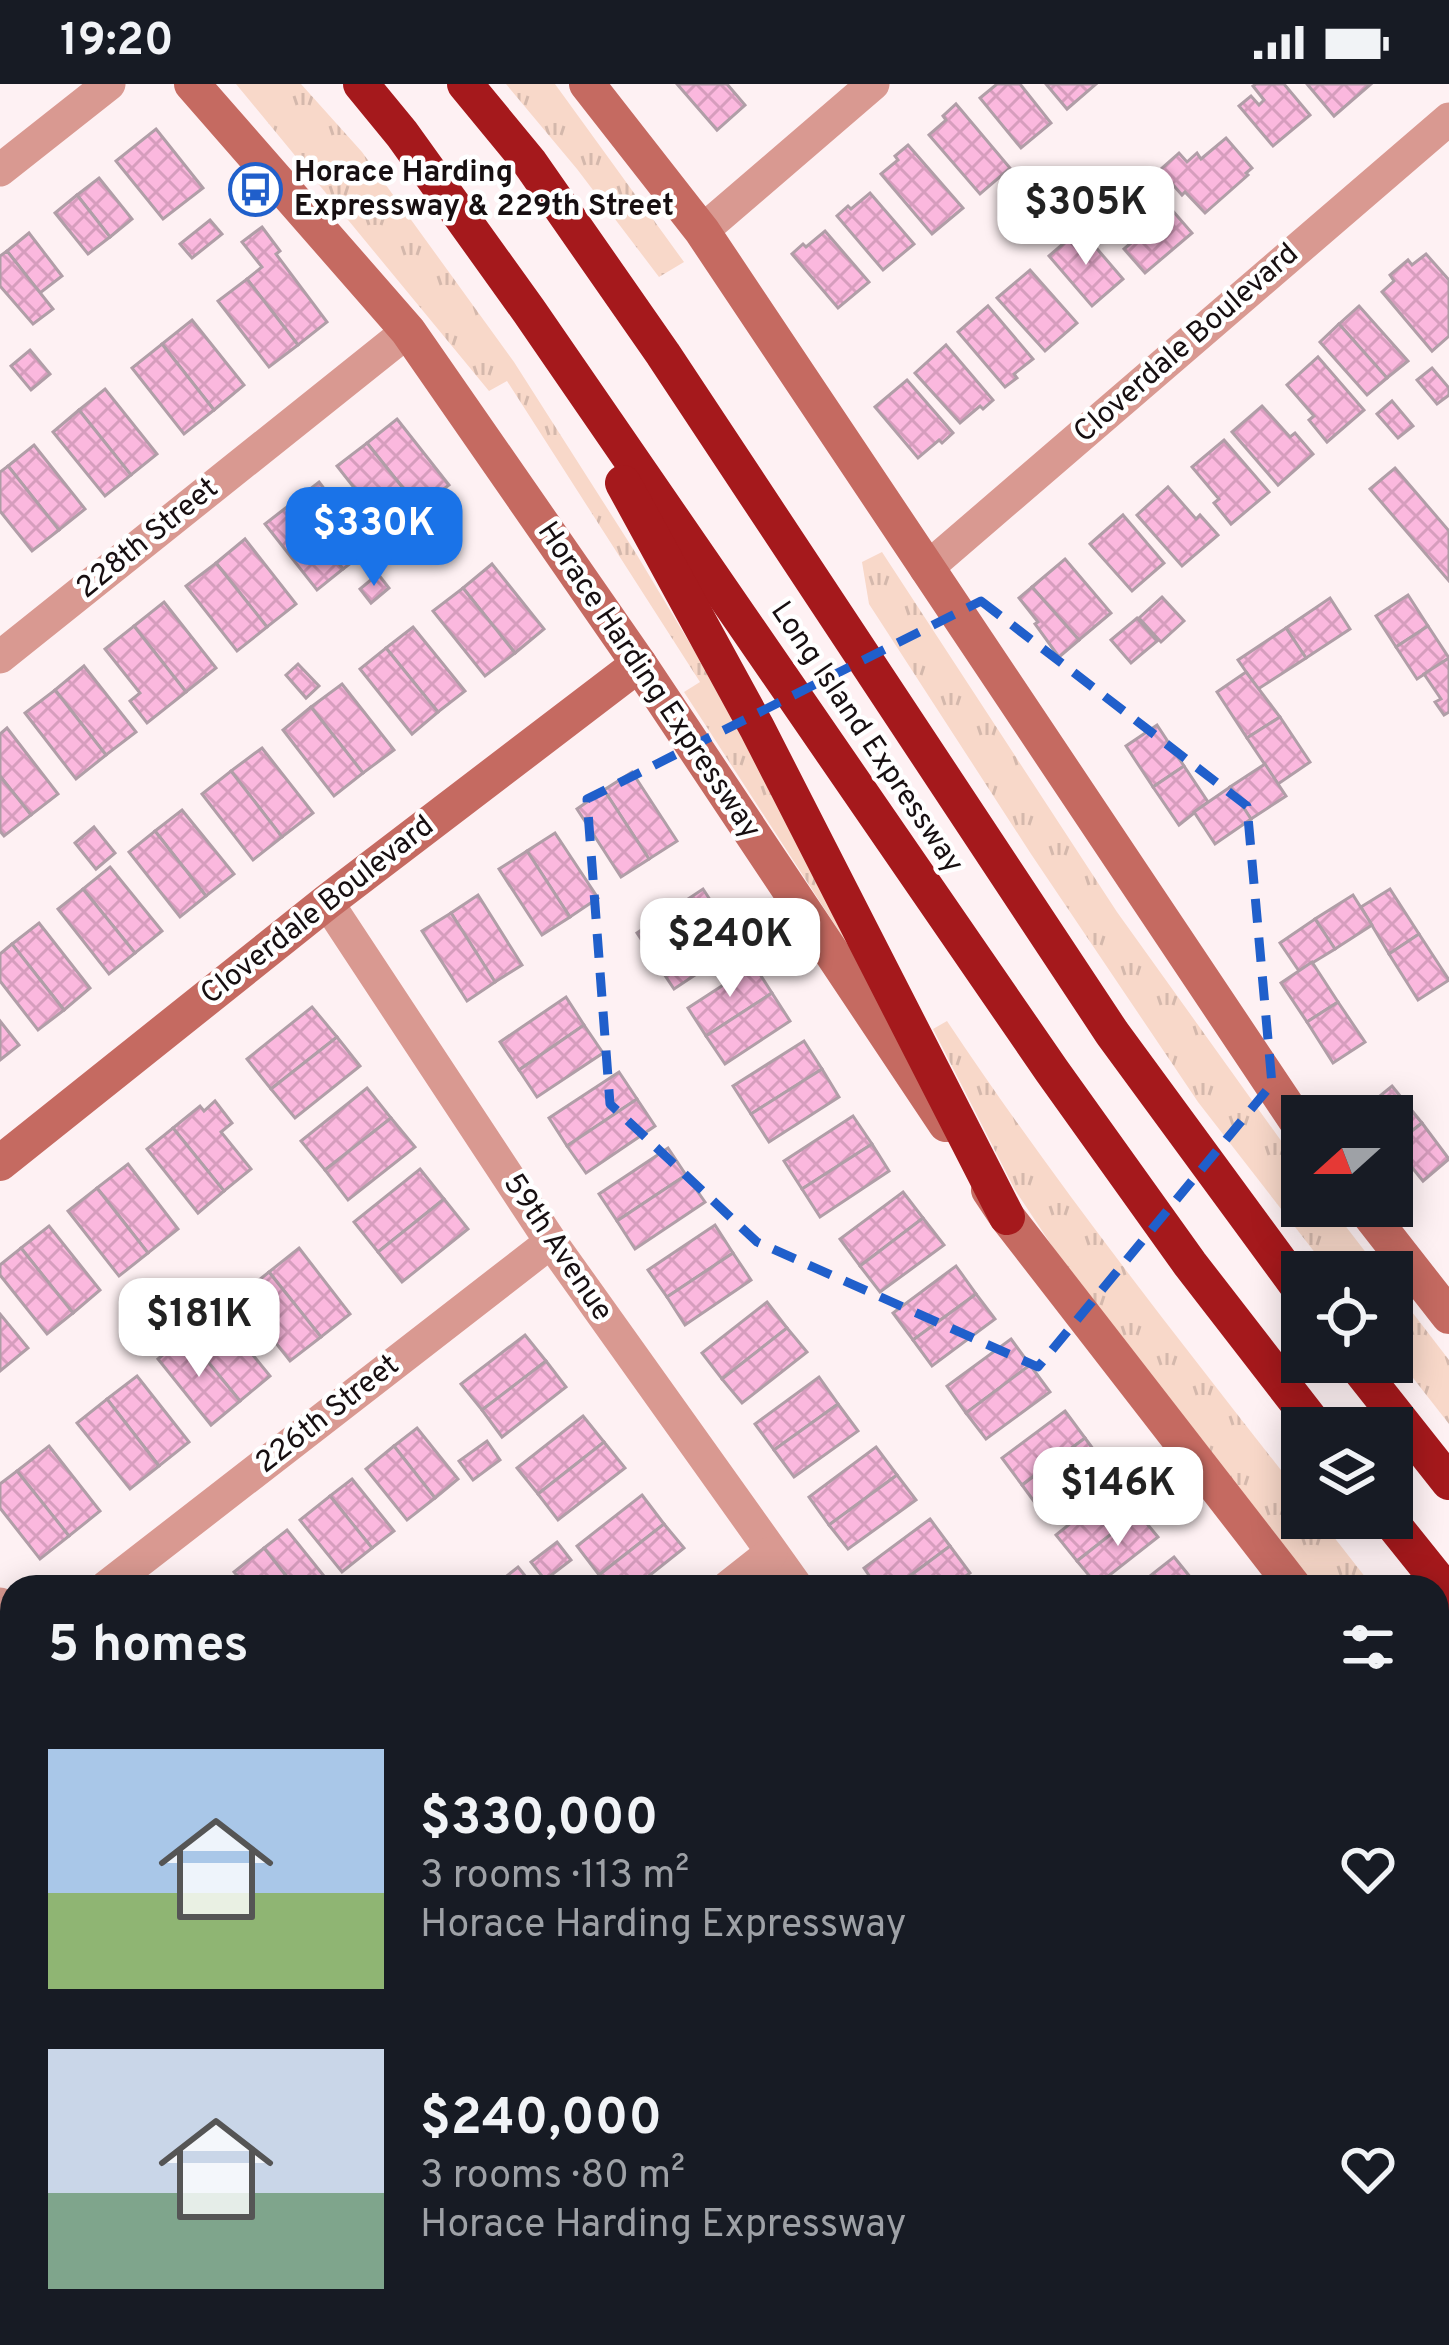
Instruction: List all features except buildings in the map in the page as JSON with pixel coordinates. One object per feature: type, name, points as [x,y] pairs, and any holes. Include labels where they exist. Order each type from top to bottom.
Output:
[{"type":"highway","name":"Long Island Expressway","points":[[361,84],[529,311],[1052,1071],[1190,1264],[1301,1407]]},
{"type":"highway","name":"Long Island Expressway","points":[[465,84],[530,163],[650,334],[1112,1033],[1281,1264]]},
{"type":"highway","points":[[529,311],[757,728],[1007,1217]]},
{"type":"highway","points":[[1250,1223],[1281,1255]]},
{"type":"highway","points":[[1371,1383],[1449,1482]]},
{"type":"highway","points":[[1397,1383],[1449,1445]]},
{"type":"highway","points":[[1405,1539],[1434,1575]]},
{"type":"main road","name":"Horace Harding Expressway","points":[[191,84],[408,332],[639,664],[1007,1217],[1285,1575]]},
{"type":"main road","points":[[587,84],[702,231],[1281,1098]]},
{"type":"main road","name":"Cloverdale Boulevard","points":[[0,1162],[327,902],[639,664]]},
{"type":"main road","points":[[1379,1227],[1449,1316]]},
{"type":"street","points":[[0,170],[109,84]]},
{"type":"street","points":[[702,231],[873,84]]},
{"type":"street","name":"Cloverdale Boulevard","points":[[926,569],[1449,119]]},
{"type":"street","name":"228th Street","points":[[0,657],[408,332]]},
{"type":"street","name":"59th Avenue","points":[[327,902],[551,1242],[788,1575]]},
{"type":"street","name":"226th Street","points":[[121,1575],[551,1242]]},
{"type":"street","points":[[743,1575],[771,1553]]},
{"type":"highlighted area","points":[[981,601],[1247,806],[1272,1084],[1038,1367],[757,1242],[610,1104],[587,799]]},
{"type":"green space","points":[[236,84],[301,84],[362,152],[514,362],[719,692],[881,996],[684,692],[700,682],[507,381],[489,391]]},
{"type":"green space","points":[[506,84],[555,84],[684,262],[659,277]]},
{"type":"green space","points":[[882,552],[1117,912],[1281,1141],[1281,1209],[1198,1102],[869,604],[862,562]]},
{"type":"green space","points":[[947,1021],[1075,1203],[1281,1470],[1281,1539],[1335,1539],[1364,1575],[1303,1575],[1062,1261],[1015,1190],[933,1029]]},
{"type":"green space","points":[[1295,1227],[1346,1227],[1365,1251],[1314,1251]]},
{"type":"green space","points":[[1413,1313],[1449,1360],[1449,1424],[1413,1378]]},
{"type":"place","name":"Horace Harding Expressway & 229th Street","points":[[255,190]]}]
